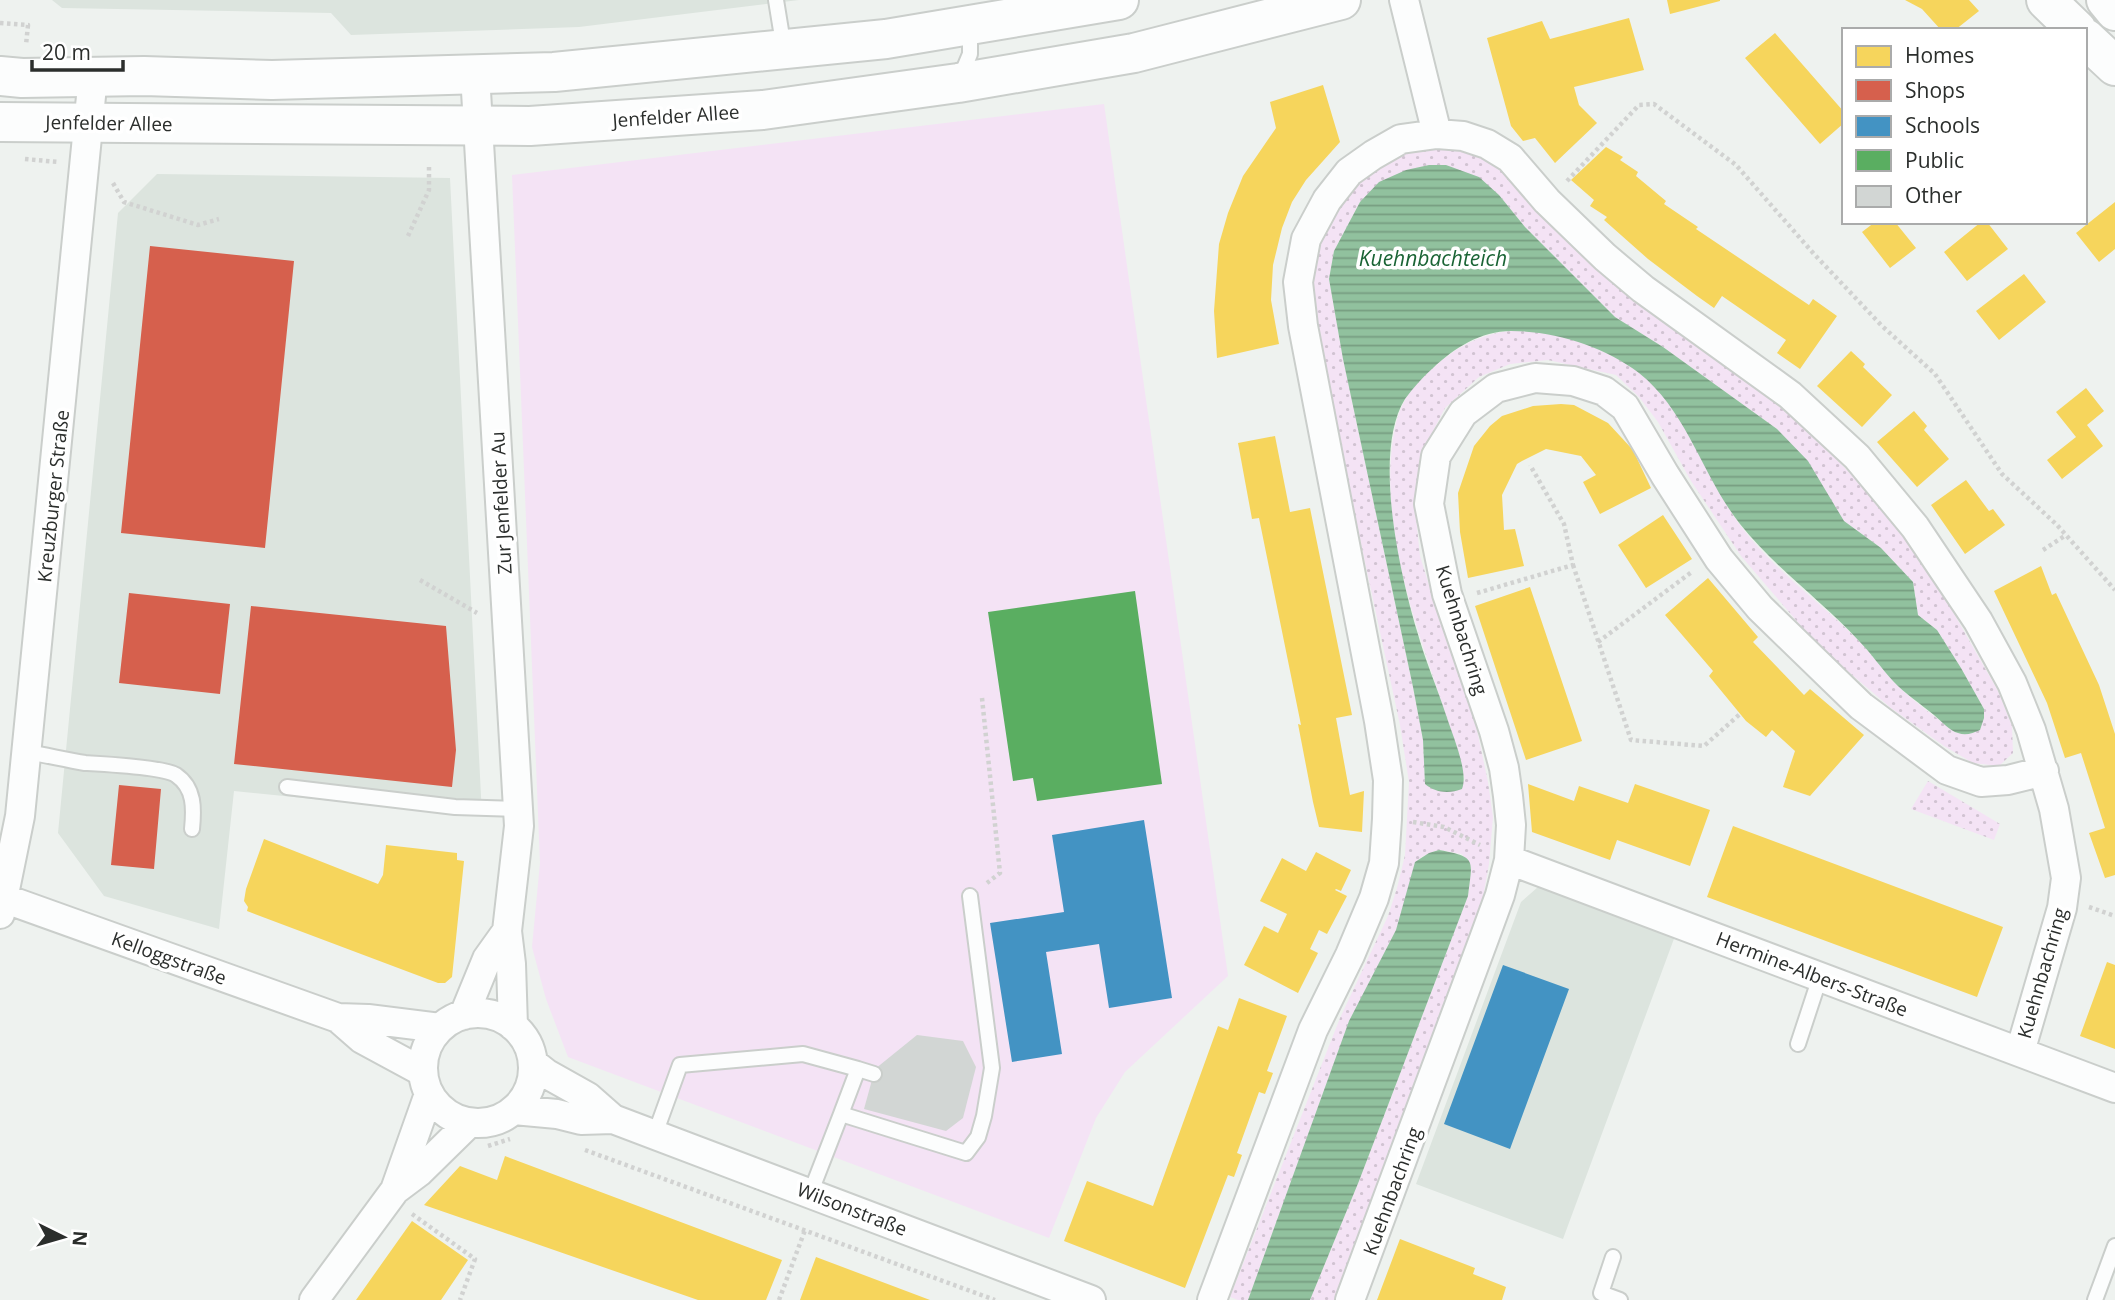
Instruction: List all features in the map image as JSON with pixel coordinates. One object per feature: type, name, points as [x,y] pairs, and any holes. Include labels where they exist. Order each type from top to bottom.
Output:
[{"type":"main road","name":"Jenfelder Allee","points":[[0,122],[88,123],[475,75],[554,72],[886,39],[1119,0]]},
{"type":"main road","name":"Jenfelder Allee","points":[[0,76],[93,76],[237,103],[478,127],[530,126],[763,110],[958,83],[1134,53],[1341,0]]},
{"type":"main road","points":[[2046,0],[2075,28]]},
{"type":"main road","points":[[2106,0],[2115,11]]},
{"type":"main road","points":[[2087,40],[2115,66]]},
{"type":"street","points":[[1404,0],[1437,134]]},
{"type":"street","name":"Zur Jenfelder Au","points":[[475,75],[519,826],[507,931],[513,1026]]},
{"type":"street","name":"Kreuzburger Straße","points":[[1,903],[20,816],[93,76]]},
{"type":"street","name":"Kuehnbachring","points":[[1212,1300],[1313,1030],[1350,956],[1374,898],[1384,863],[1388,780],[1303,326],[1298,282],[1306,239],[1327,200],[1349,172],[1401,139],[1437,134],[1463,136],[1487,144],[1510,158],[1547,201],[1643,289],[1790,395],[1857,457],[1916,527],[1983,631],[2012,683],[2031,730],[2054,809],[2066,878],[2063,908],[2020,1052]]},
{"type":"street","name":"Kuehnbachring","points":[[1350,1300],[1486,936],[1509,860],[1511,825],[1504,768],[1449,601],[1429,504],[1436,456],[1463,413],[1496,388],[1535,378],[1573,381],[1604,391],[1625,407],[1716,554],[1760,608],[1861,706],[1947,770],[1981,782],[2008,780],[2044,771]]},
{"type":"street","name":"Hermine-Albers-Straße","points":[[1509,860],[2115,1088]]},
{"type":"street","name":"Kelloggstraße","points":[[1,903],[338,1018],[368,1018],[440,1028]]},
{"type":"street","name":"Zur Jenfelder Au","points":[[464,1015],[487,959],[507,931]]},
{"type":"street","points":[[314,1300],[402,1201],[419,1172],[514,1110],[527,1093],[531,1084],[533,1063],[527,1043],[513,1026],[496,1016],[485,1013],[454,1018],[440,1028],[426,1048],[426,1083],[402,1201]]},
{"type":"street","name":"Kelloggstraße","points":[[338,1018],[362,1039],[426,1083]]},
{"type":"street","name":"Wilsonstraße","points":[[533,1063],[588,1097],[613,1119]]},
{"type":"street","points":[[426,1083],[446,1113],[473,1136]]},
{"type":"street","name":"Wilsonstraße","points":[[514,1110],[557,1114],[581,1120],[613,1119],[1091,1300]]},
{"type":"lane","points":[[776,0],[784,50]]},
{"type":"lane","points":[[958,83],[970,54],[970,25]]},
{"type":"lane","points":[[27,752],[174,774],[185,784],[194,804],[192,829]]},
{"type":"lane","points":[[287,787],[455,807],[518,808]]},
{"type":"lane","points":[[841,1115],[966,1153],[978,1137],[992,1068],[970,896]]},
{"type":"lane","points":[[1798,1044],[1820,977]]},
{"type":"lane","points":[[655,1134],[680,1065],[803,1054],[874,1074]]},
{"type":"lane","points":[[810,1194],[858,1069]]},
{"type":"lane","points":[[2095,1300],[2115,1246]]},
{"type":"lane","points":[[1614,1257],[1601,1293],[1620,1300]]},
{"type":"path","points":[[0,23],[28,25]]},
{"type":"path","points":[[1547,201],[1639,105],[1654,104],[1736,165],[1822,263],[1882,326],[1936,374],[2002,474],[2066,535],[2115,590]]},
{"type":"path","points":[[85,165],[104,167],[124,202],[198,225],[219,219]]},
{"type":"path","points":[[408,236],[429,190],[429,166]]},
{"type":"path","points":[[1530,465],[1564,524],[1573,565],[1631,740],[1704,747],[1740,714]]},
{"type":"path","points":[[2043,550],[2066,535]]},
{"type":"path","points":[[1598,642],[1716,554]]},
{"type":"path","points":[[1449,601],[1573,565]]},
{"type":"path","points":[[420,580],[480,614],[507,615]]},
{"type":"path","points":[[970,896],[1000,873],[982,698]]},
{"type":"path","points":[[1387,820],[1444,827],[1509,860]]},
{"type":"path","points":[[473,1136],[512,1139]]},
{"type":"path","points":[[580,1148],[995,1300]]},
{"type":"path","points":[[402,1201],[475,1259],[460,1300]]},
{"type":"path","points":[[779,1300],[805,1230]]},
{"type":"shaded area","points":[[52,0],[799,0],[579,27],[351,35],[331,13],[62,8]]},
{"type":"shaded area","points":[[1104,104],[1228,976],[1125,1072],[1096,1118],[1049,1238],[568,1057],[546,999],[532,947],[540,863],[512,175]]},
{"type":"shaded area","points":[[1425,145],[1467,149],[1490,160],[1619,289],[1751,383],[1810,432],[1868,492],[1909,542],[1941,591],[1998,691],[2012,726],[2013,753],[1999,766],[1973,763],[1891,708],[1818,646],[1741,556],[1691,481],[1658,422],[1639,397],[1616,375],[1548,360],[1510,364],[1479,377],[1445,408],[1422,452],[1415,508],[1420,556],[1475,721],[1488,782],[1493,817],[1482,902],[1335,1300],[1310,1300],[1359,1181],[1468,896],[1471,867],[1462,854],[1439,850],[1421,857],[1396,930],[1349,1022],[1248,1300],[1238,1300],[1230,1297],[1340,1018],[1388,916],[1405,855],[1409,782],[1400,725],[1316,334],[1313,302],[1314,269],[1319,246],[1326,225],[1337,207],[1366,177],[1404,154]],"holes":[[[1499,195],[1525,227],[1615,317],[1663,347],[1777,429],[1844,521],[1881,548],[1913,582],[1918,615],[1937,630],[1984,709],[1956,733],[1901,689],[1856,638],[1778,568],[1750,537],[1726,504],[1675,411],[1648,380],[1616,358],[1575,340],[1532,331],[1512,331],[1477,339],[1441,361],[1410,392],[1401,408],[1395,429],[1391,457],[1391,499],[1404,581],[1465,781],[1425,784],[1423,740],[1413,687],[1343,359],[1329,279],[1334,251],[1360,202]]]},
{"type":"shaded area","points":[[157,174],[450,178],[482,816],[234,791],[219,929],[104,896],[58,833],[118,213]]},
{"type":"shaded area","points":[[1928,781],[2000,824],[1994,840],[1911,809]]},
{"type":"shaded area","points":[[1538,887],[1675,936],[1563,1239],[1416,1184],[1521,902]]},
{"type":"water","name":"Kuehnbachteich","points":[[1429,165],[1446,165],[1479,177],[1615,317],[1663,347],[1777,429],[1808,461],[1844,521],[1881,548],[1913,582],[1918,615],[1937,630],[1984,709],[1980,730],[1967,734],[1955,732],[1908,695],[1844,626],[1768,555],[1727,505],[1670,406],[1639,373],[1610,355],[1562,337],[1528,332],[1500,332],[1479,337],[1441,361],[1405,399],[1395,422],[1390,481],[1397,547],[1410,607],[1456,742],[1464,782],[1462,789],[1447,792],[1438,791],[1425,784],[1423,740],[1413,687],[1343,359],[1329,279],[1334,251],[1360,202],[1379,182],[1406,170]]},
{"type":"water","points":[[1439,850],[1461,855],[1470,862],[1468,896],[1359,1181],[1310,1300],[1248,1300],[1349,1021],[1396,930],[1415,862]]},
{"type":"building: Homes","points":[[1667,0],[1720,0],[1720,1],[1670,14]]},
{"type":"building: Homes","points":[[1905,0],[1969,0],[1979,11],[1958,28],[1939,28],[1922,9]]},
{"type":"building: Homes","points":[[1629,18],[1644,70],[1574,87],[1579,105],[1597,123],[1555,163],[1535,138],[1523,141],[1511,126],[1487,38],[1542,21],[1550,39]]},
{"type":"building: Homes","points":[[1775,33],[1842,110],[1842,125],[1820,144],[1745,58]]},
{"type":"building: Homes","points":[[1323,85],[1340,142],[1306,180],[1292,202],[1282,228],[1273,265],[1271,300],[1279,344],[1217,358],[1214,311],[1219,244],[1243,176],[1276,128],[1270,102]]},
{"type":"building: Homes","points":[[1606,147],[1623,157],[1620,160],[1638,172],[1636,176],[1666,201],[1664,204],[1698,227],[1696,229],[1809,305],[1813,299],[1837,316],[1800,369],[1777,353],[1786,340],[1722,296],[1714,308],[1648,259],[1604,220],[1607,217],[1590,206],[1594,200],[1571,180]]},
{"type":"building: Homes","points":[[2115,202],[2115,249],[2099,262],[2076,233]]},
{"type":"building: Homes","points":[[1872,224],[1897,224],[1916,248],[1890,268],[1862,232]]},
{"type":"building: Homes","points":[[1979,224],[1989,224],[2008,249],[1967,281],[1944,252]]},
{"type":"building: Homes","points":[[2024,274],[2046,302],[1999,340],[1976,311]]},
{"type":"building: Homes","points":[[1851,351],[1865,364],[1863,367],[1892,395],[1862,427],[1817,386]]},
{"type":"building: Homes","points":[[2086,388],[2104,411],[2087,425],[2103,446],[2062,479],[2047,460],[2076,437],[2056,412]]},
{"type":"building: Homes","points":[[1574,405],[1608,423],[1633,450],[1651,488],[1600,514],[1583,482],[1596,475],[1581,456],[1546,449],[1517,464],[1502,495],[1504,530],[1515,529],[1524,566],[1468,578],[1460,532],[1458,493],[1474,446],[1502,416],[1533,406]]},
{"type":"building: Homes","points":[[1914,411],[1927,426],[1924,430],[1949,459],[1917,487],[1877,442]]},
{"type":"building: Homes","points":[[1275,436],[1290,512],[1310,508],[1352,715],[1336,718],[1350,795],[1364,791],[1362,832],[1319,827],[1313,802],[1298,724],[1301,725],[1259,518],[1252,519],[1238,443]]},
{"type":"building: Homes","points":[[1966,480],[1989,511],[1993,509],[2005,525],[1965,554],[1931,505]]},
{"type":"building: Homes","points":[[1663,515],[1692,559],[1646,588],[1618,545]]},
{"type":"building: Homes","points":[[2041,566],[2052,595],[2056,593],[2099,685],[2115,734],[2115,875],[2105,878],[2089,833],[2105,828],[2081,753],[2065,758],[2047,703],[1994,591]]},
{"type":"building: Homes","points":[[1708,578],[1758,637],[1753,642],[1804,695],[1810,689],[1864,735],[1810,796],[1783,787],[1795,751],[1772,730],[1766,737],[1746,721],[1709,676],[1713,671],[1665,615]]},
{"type":"building: Homes","points":[[1530,587],[1582,741],[1526,760],[1475,606]]},
{"type":"building: Homes","points":[[1528,784],[1574,801],[1579,786],[1628,803],[1635,784],[1710,810],[1690,866],[1617,840],[1610,860],[1532,832]]},
{"type":"building: Homes","points":[[1733,826],[2003,927],[1977,997],[1707,897]]},
{"type":"building: Homes","points":[[264,839],[378,884],[383,875],[386,845],[457,853],[457,860],[464,861],[452,977],[445,983],[438,983],[247,911],[248,907],[244,901],[246,889]]},
{"type":"building: Homes","points":[[1316,852],[1351,870],[1341,891],[1335,890],[1347,896],[1327,934],[1319,930],[1310,949],[1318,953],[1298,993],[1244,965],[1264,926],[1278,933],[1287,914],[1260,901],[1282,858],[1306,871]]},
{"type":"building: Homes","points":[[2107,962],[2115,965],[2115,1049],[2080,1036]]},
{"type":"building: Homes","points":[[1239,998],[1287,1016],[1267,1071],[1273,1073],[1265,1094],[1259,1092],[1237,1153],[1242,1155],[1234,1177],[1228,1175],[1185,1288],[1064,1241],[1087,1181],[1153,1206],[1218,1026],[1228,1030]]},
{"type":"building: Homes","points":[[505,1156],[782,1260],[766,1300],[698,1300],[424,1205],[460,1166],[497,1180]]},
{"type":"building: Homes","points":[[412,1221],[468,1260],[441,1300],[356,1300]]},
{"type":"building: Homes","points":[[1400,1239],[1475,1268],[1473,1274],[1506,1287],[1502,1300],[1377,1300]]},
{"type":"building: Homes","points":[[816,1257],[930,1300],[800,1300]]},
{"type":"building: Shops","points":[[150,246],[294,261],[265,548],[121,533]]},
{"type":"building: Shops","points":[[129,593],[230,604],[220,694],[119,683]]},
{"type":"building: Shops","points":[[251,606],[446,626],[456,750],[452,787],[234,764]]},
{"type":"building: Shops","points":[[119,785],[161,789],[154,869],[111,865]]},
{"type":"building: Schools","points":[[1144,820],[1172,998],[1109,1008],[1099,944],[1046,952],[1062,1054],[1012,1062],[990,923],[1064,912],[1052,835]]},
{"type":"building: Schools","points":[[1503,965],[1569,989],[1510,1149],[1444,1124]]},
{"type":"building: Public","points":[[1135,591],[1162,784],[1037,801],[1033,778],[1013,781],[988,612]]},
{"type":"building: Other","points":[[917,1035],[963,1041],[976,1067],[963,1118],[946,1131],[864,1109],[875,1069]]}]
